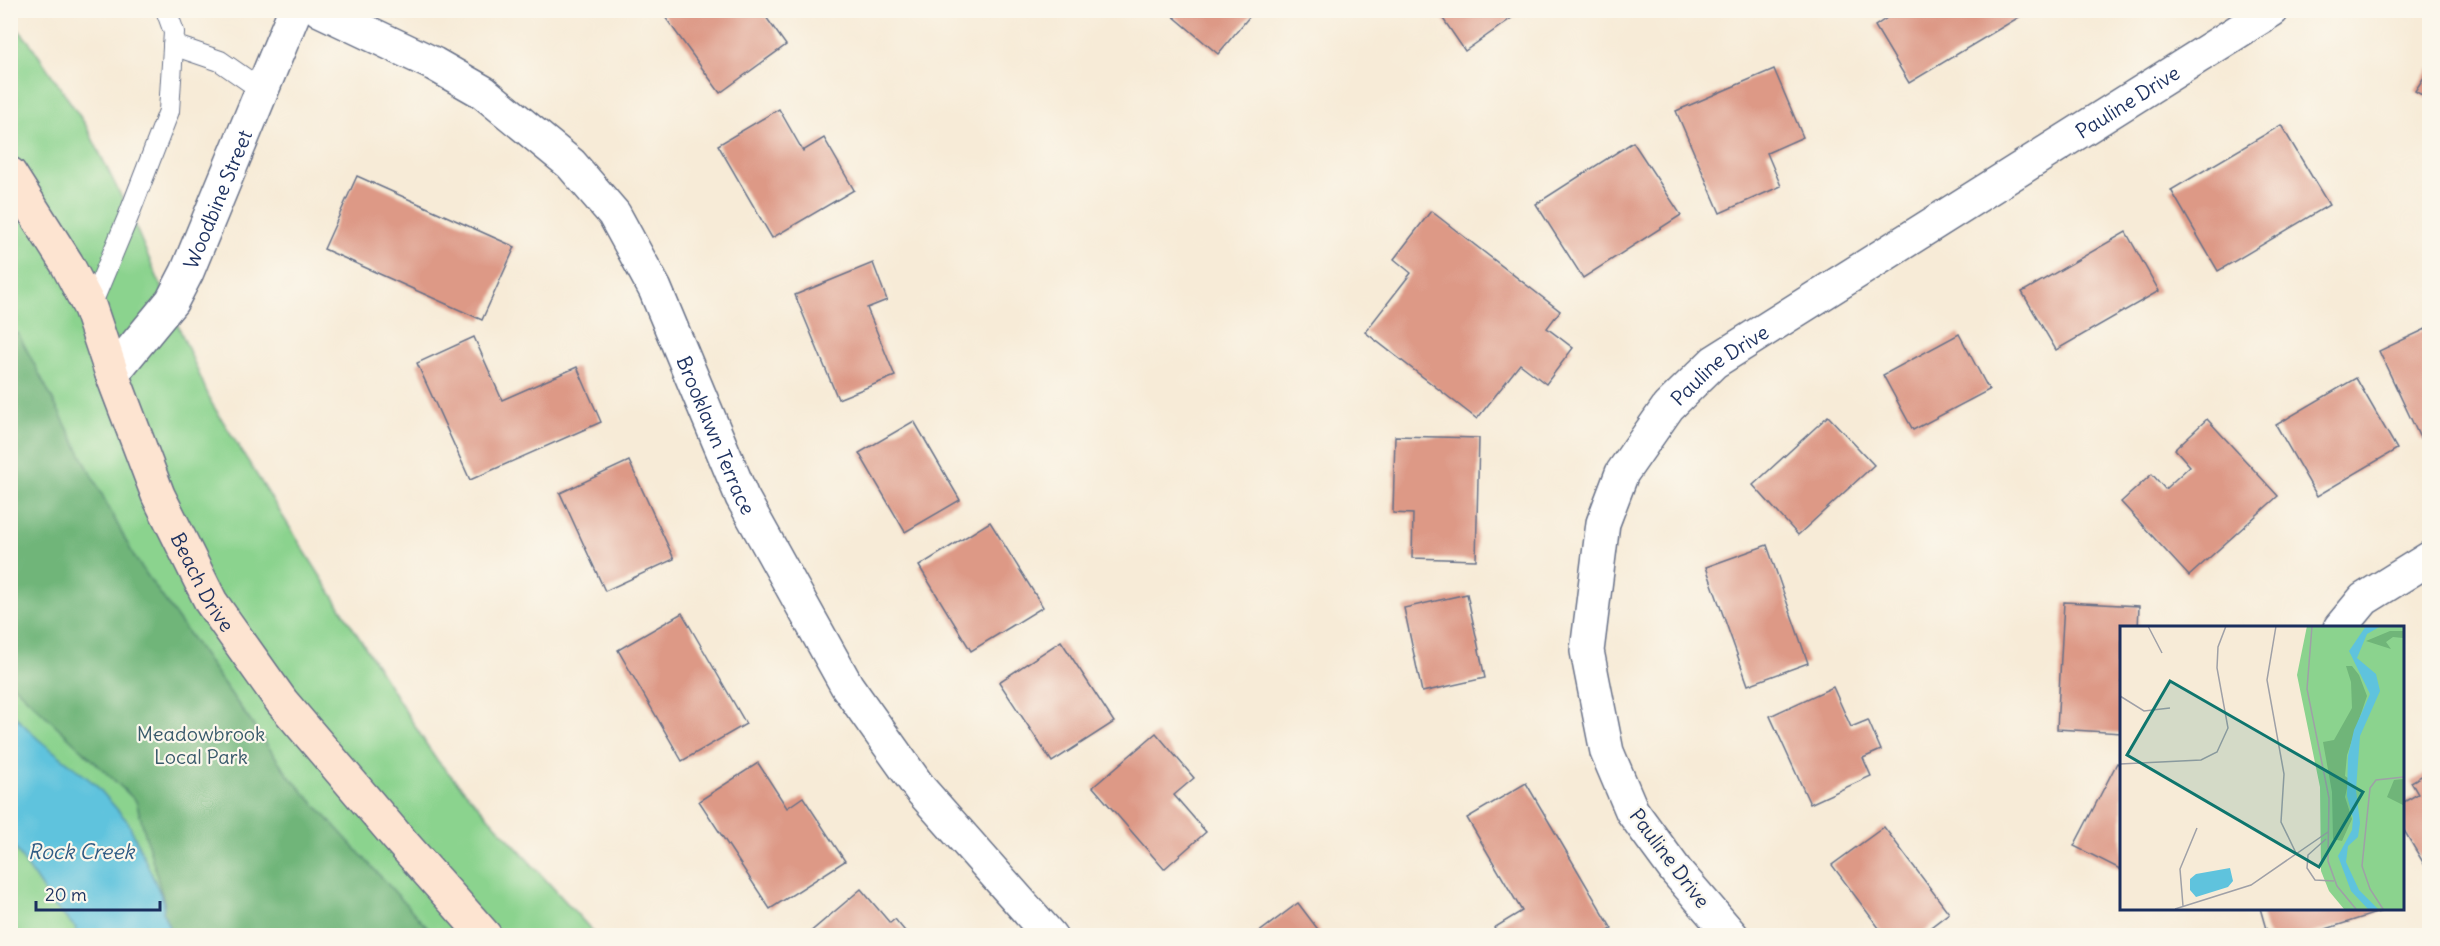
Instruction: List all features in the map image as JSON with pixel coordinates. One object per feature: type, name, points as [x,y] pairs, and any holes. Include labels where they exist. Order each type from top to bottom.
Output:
[{"type":"street","name":"Woodbine Street","points":[[112,374],[171,301],[187,272],[295,10]]},
{"type":"street","name":"Brooklawn Terrace","points":[[320,10],[434,64],[483,92],[572,164],[614,214],[655,289],[742,497],[847,686],[921,790],[1050,936]]},
{"type":"street","name":"Pauline Drive","points":[[1732,936],[1676,871],[1632,811],[1607,752],[1587,651],[1603,523],[1622,473],[1668,406],[1714,362],[2272,10]]},
{"type":"street","name":"Beach Drive","points":[[10,174],[67,264],[90,308],[112,374],[158,495],[211,602],[282,702],[485,936]]},
{"type":"street","points":[[2342,626],[2364,598],[2430,558]]},
{"type":"lane","points":[[90,308],[169,111],[174,32],[165,10]]},
{"type":"lane","points":[[173,45],[220,61],[263,91]]},
{"type":"green space","name":"Meadowbrook Local Park","points":[[10,20],[30,43],[85,124],[129,212],[212,404],[435,758],[596,935],[11,935]]},
{"type":"green space","points":[[18,333],[135,558],[289,776],[434,935],[172,935],[163,913],[164,902],[136,801],[11,683],[10,336]]},
{"type":"water","name":"Rock Creek","points":[[11,712],[38,739],[95,784],[128,822],[164,902],[163,913],[172,935],[76,935],[76,928],[53,905],[11,842]]},
{"type":"building","points":[[660,10],[761,10],[786,45],[720,93]]},
{"type":"building","points":[[1166,10],[1255,10],[1218,54]]},
{"type":"building","points":[[1437,10],[1523,10],[1465,51]]},
{"type":"building","points":[[1899,10],[2031,10],[1909,83],[1875,26]]},
{"type":"building","points":[[2430,68],[2430,100],[2415,91]]},
{"type":"building","points":[[1774,69],[1803,137],[1767,153],[1781,186],[1720,213],[1676,111]]},
{"type":"building","points":[[779,109],[803,151],[824,138],[854,190],[772,238],[718,145]]},
{"type":"building","points":[[2281,125],[2329,205],[2218,271],[2171,190]]},
{"type":"building","points":[[1633,142],[1681,215],[1583,278],[1536,204]]},
{"type":"building","points":[[357,176],[515,247],[482,320],[324,249]]},
{"type":"building","points":[[1431,211],[1560,311],[1547,328],[1573,348],[1546,384],[1520,364],[1477,419],[1365,332],[1411,273],[1394,259]]},
{"type":"building","points":[[2126,232],[2159,291],[2056,350],[2022,292]]},
{"type":"building","points":[[873,263],[887,300],[867,308],[895,376],[838,399],[795,295]]},
{"type":"building","points":[[2430,327],[2430,436],[2421,440],[2379,351]]},
{"type":"building","points":[[1959,334],[1989,390],[1913,430],[1883,375]]},
{"type":"building","points":[[474,337],[502,400],[577,367],[601,422],[470,480],[417,363]]},
{"type":"building","points":[[2356,378],[2397,449],[2317,496],[2276,425]]},
{"type":"building","points":[[1828,416],[1874,465],[1798,535],[1753,485]]},
{"type":"building","points":[[2207,419],[2278,496],[2189,576],[2121,502],[2152,474],[2165,489],[2190,466],[2175,449]]},
{"type":"building","points":[[914,421],[960,500],[905,532],[859,453]]},
{"type":"building","points":[[1395,436],[1479,438],[1476,560],[1412,558],[1413,514],[1393,513]]},
{"type":"building","points":[[629,461],[674,559],[605,591],[560,493]]},
{"type":"building","points":[[990,522],[1043,607],[971,651],[919,566]]},
{"type":"building","points":[[1767,545],[1808,663],[1748,685],[1706,567]]},
{"type":"building","points":[[1467,594],[1485,678],[1422,692],[1404,608]]},
{"type":"building","points":[[2064,602],[2139,606],[2138,626],[2120,626],[2120,733],[2057,729]]},
{"type":"building","points":[[682,613],[746,724],[682,761],[618,650]]},
{"type":"building","points":[[1061,641],[1114,722],[1052,762],[999,682]]},
{"type":"building","points":[[1833,687],[1851,727],[1868,720],[1881,750],[1863,758],[1871,776],[1810,804],[1770,716]]},
{"type":"building","points":[[1156,733],[1194,778],[1174,795],[1206,832],[1164,869],[1093,787]]},
{"type":"building","points":[[758,763],[787,808],[803,797],[845,861],[770,909],[699,801]]},
{"type":"building","points":[[2117,763],[2120,765],[2120,869],[2074,846]]},
{"type":"building","points":[[2430,771],[2430,868],[2427,869],[2404,830],[2404,802],[2418,794],[2411,782]]},
{"type":"building","points":[[1526,783],[1612,929],[1601,936],[1499,936],[1494,928],[1522,911],[1467,818]]},
{"type":"building","points":[[1884,827],[1949,913],[1919,936],[1885,936],[1832,865]]},
{"type":"building","points":[[861,889],[890,923],[895,919],[909,936],[809,936],[808,934]]},
{"type":"building","points":[[1298,903],[1323,936],[1254,936]]},
{"type":"building","points":[[2261,910],[2386,910],[2304,936],[2268,936]]}]
